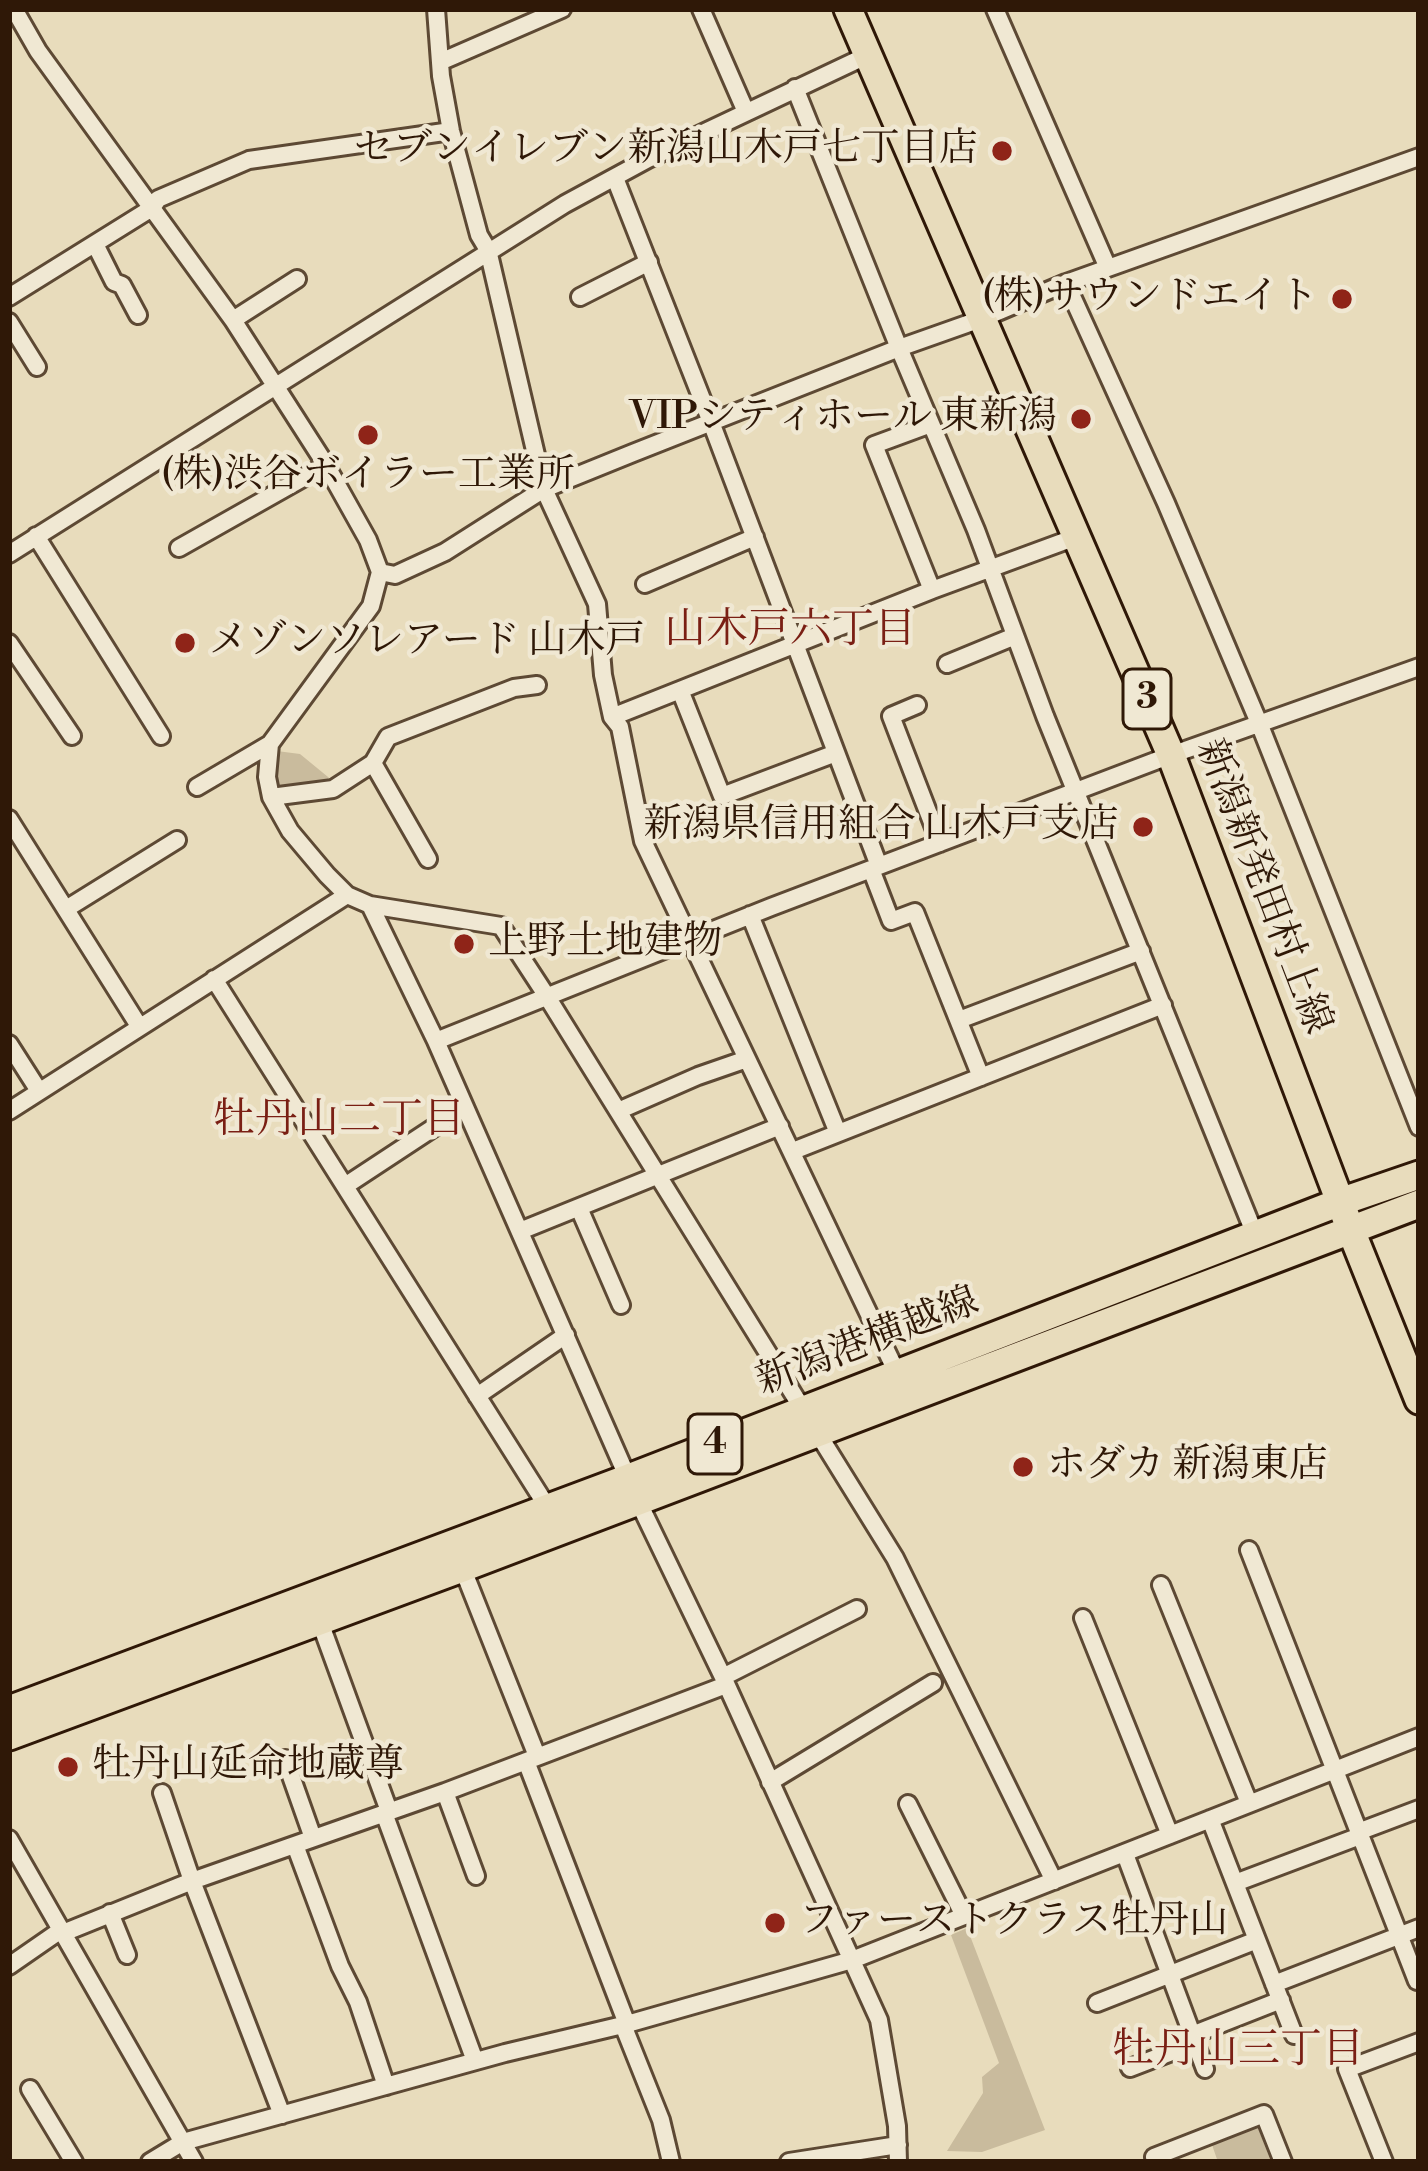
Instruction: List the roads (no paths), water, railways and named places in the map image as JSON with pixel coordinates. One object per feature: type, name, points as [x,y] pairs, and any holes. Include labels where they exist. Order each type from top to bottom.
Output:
[{"type":"main road","name":"新潟新発田村上線","points":[[848,9],[1171,755],[1419,1400]]},
{"type":"main road","name":"新潟港横越線","points":[[9,1736],[315,1609],[1345,1215],[1419,1175]]},
{"type":"main road","name":"新潟港横越線","points":[[809,1421],[897,1373],[1256,1237],[1345,1215],[1419,1204]]},
{"type":"main road","name":"新潟港横越線","points":[[458,1555],[548,1508],[633,1490]]},
{"type":"main road","name":"新潟港横越線","points":[[9,1710],[315,1609]]},
{"type":"street","points":[[14,9],[38,51],[233,320],[326,465],[368,539],[380,572],[370,606],[270,744],[197,787]]},
{"type":"street","points":[[436,9],[452,131],[479,235],[488,250],[544,489],[597,604],[603,675],[612,717],[620,727],[643,842],[897,1373]]},
{"type":"street","points":[[440,62],[562,9]]},
{"type":"street","points":[[701,9],[746,112]]},
{"type":"street","points":[[995,9],[1108,268]]},
{"type":"street","points":[[9,554],[565,204],[868,55]]},
{"type":"street","points":[[795,88],[1256,1237]]},
{"type":"street","points":[[9,297],[152,208],[158,199],[249,160],[452,131]]},
{"type":"street","points":[[380,572],[395,574],[446,552],[544,489],[711,422],[1066,283],[1419,157]]},
{"type":"street","points":[[615,178],[836,753],[891,921],[915,912],[982,1077]]},
{"type":"street","points":[[94,244],[138,315]]},
{"type":"street","points":[[580,298],[649,262]]},
{"type":"street","points":[[233,320],[297,279]]},
{"type":"street","points":[[1066,283],[1166,503],[1419,1127]]},
{"type":"street","points":[[9,322],[37,367]]},
{"type":"street","points":[[931,424],[874,446],[932,590]]},
{"type":"street","points":[[179,548],[326,465]]},
{"type":"street","points":[[36,536],[161,736]]},
{"type":"street","points":[[645,584],[755,537]]},
{"type":"street","points":[[612,717],[1076,537]]},
{"type":"street","points":[[947,664],[1015,636]]},
{"type":"street","points":[[9,643],[72,736]]},
{"type":"street","points":[[436,1041],[1077,790],[1419,667]]},
{"type":"street","points":[[271,797],[333,790],[373,764],[388,737],[514,688],[537,685]]},
{"type":"street","points":[[680,690],[722,796],[836,753]]},
{"type":"street","points":[[917,706],[891,716],[940,843]]},
{"type":"street","points":[[270,744],[267,776],[271,797],[290,831],[347,895],[370,905],[500,926],[895,1558],[1054,1881]]},
{"type":"street","points":[[373,764],[428,859]]},
{"type":"street","points":[[9,819],[140,1026]]},
{"type":"street","points":[[66,909],[176,840]]},
{"type":"street","points":[[9,1111],[347,895]]},
{"type":"street","points":[[370,905],[436,1041],[633,1490],[878,2020],[898,2153],[789,2162]]},
{"type":"street","points":[[750,915],[838,1133]]},
{"type":"street","points":[[959,1021],[1141,951]]},
{"type":"street","points":[[214,979],[548,1508]]},
{"type":"street","points":[[793,1151],[1163,1005]]},
{"type":"street","points":[[9,1044],[39,1091]]},
{"type":"street","points":[[618,1111],[747,1059]]},
{"type":"street","points":[[345,1186],[465,1106]]},
{"type":"street","points":[[520,1231],[780,1126]]},
{"type":"street","points":[[579,1208],[621,1305]]},
{"type":"street","points":[[477,1396],[566,1335]]},
{"type":"street","points":[[1249,1550],[1417,1981]]},
{"type":"street","points":[[458,1555],[661,2120],[671,2162]]},
{"type":"street","points":[[1161,1585],[1249,1803]]},
{"type":"street","points":[[315,1609],[476,2061]]},
{"type":"street","points":[[9,1966],[62,1931],[445,1792],[724,1681],[857,1609]]},
{"type":"street","points":[[1083,1618],[1170,1835]]},
{"type":"street","points":[[770,1782],[933,1683]]},
{"type":"street","points":[[150,2162],[183,2142],[852,1960],[1419,1737]]},
{"type":"street","points":[[285,1759],[340,1966],[358,2002],[386,2086]]},
{"type":"street","points":[[162,1792],[282,2115]]},
{"type":"street","points":[[445,1792],[476,1876]]},
{"type":"street","points":[[908,1804],[964,1916]]},
{"type":"street","points":[[1235,1883],[1419,1809]]},
{"type":"street","points":[[1210,1819],[1294,2036]]},
{"type":"street","points":[[9,1838],[194,2162]]},
{"type":"street","points":[[1125,1854],[1205,2069]]},
{"type":"street","points":[[110,1912],[127,1955]]},
{"type":"street","points":[[1130,2068],[1194,2039],[1277,1992],[1419,1928]]},
{"type":"street","points":[[1096,2003],[1257,1940]]},
{"type":"street","points":[[1384,2162],[1347,2069],[1419,2042]]},
{"type":"street","points":[[30,2089],[74,2162]]},
{"type":"street","points":[[1156,2162],[1154,2157],[1264,2114],[1283,2162]]},
{"type":"place","name":"セブンイレブン新潟山木戸七丁目店","points":[[1002,151]]},
{"type":"place","name":"(株)サウンドエイト","points":[[1342,299]]},
{"type":"place","name":"VIPシティホール 東新潟","points":[[1081,419]]},
{"type":"place","name":"(株)渋谷ボイラー工業所","points":[[368,435]]},
{"type":"place","name":"メゾンソレアード 山木戸","points":[[185,643]]},
{"type":"place","name":"新潟県信用組合 山木戸支店","points":[[1143,827]]},
{"type":"place","name":"上野土地建物","points":[[464,944]]},
{"type":"place","name":"ホダカ 新潟東店","points":[[1023,1467]]},
{"type":"place","name":"牡丹山延命地蔵尊","points":[[68,1767]]},
{"type":"place","name":"ファーストクラス牡丹山","points":[[775,1923]]},
{"type":"district","name":"山木戸六丁目","points":[[790,632]]},
{"type":"district","name":"牡丹山二丁目","points":[[339,1122]]},
{"type":"district","name":"牡丹山三丁目","points":[[1238,2052]]}]
